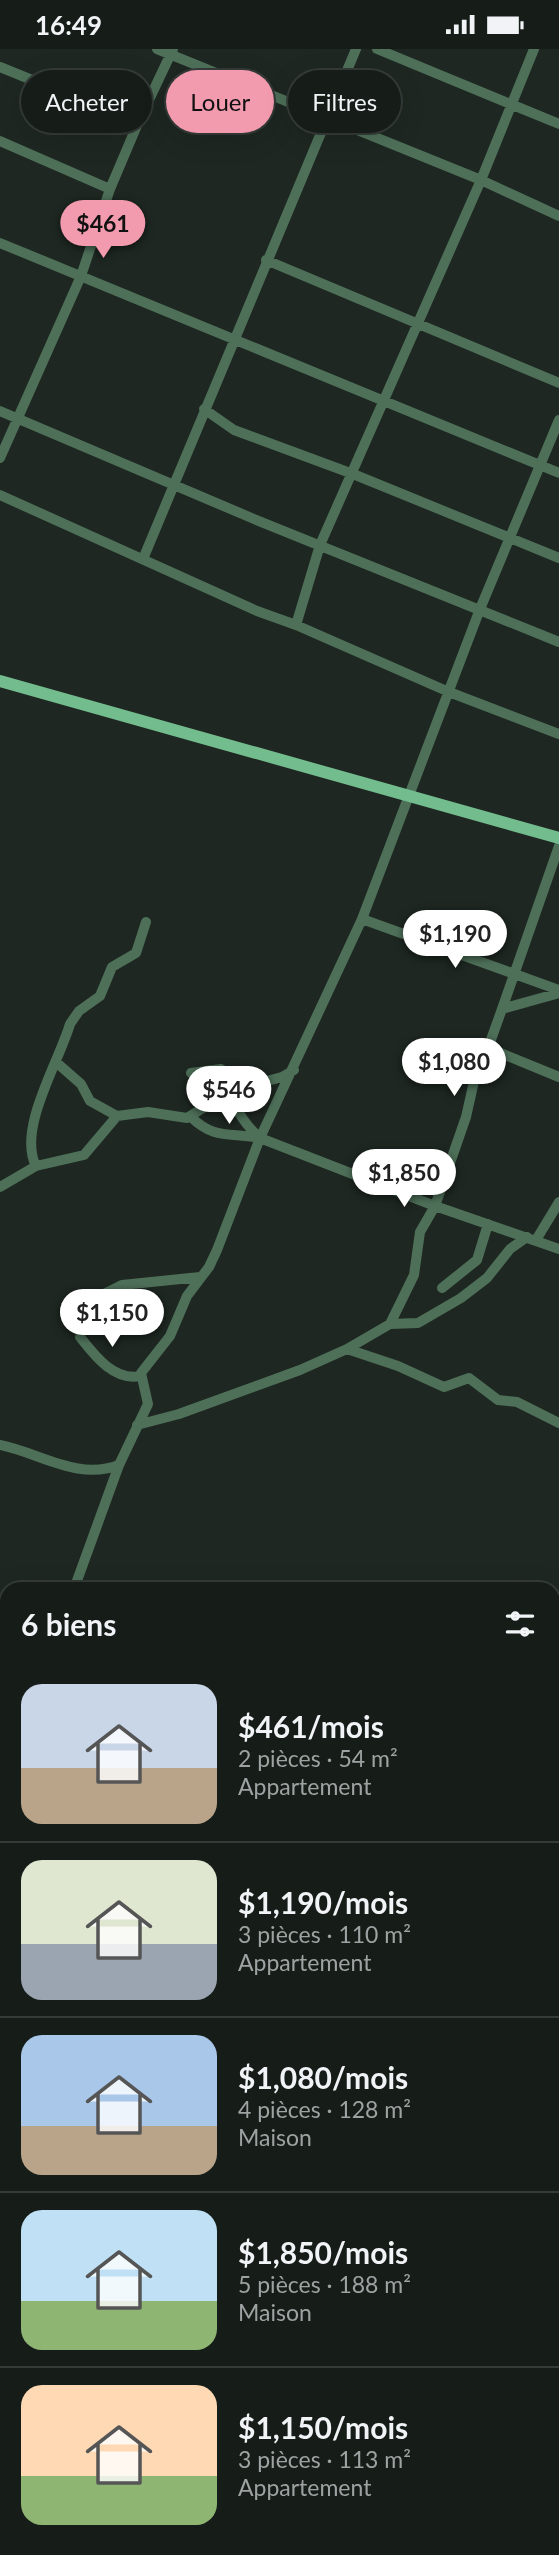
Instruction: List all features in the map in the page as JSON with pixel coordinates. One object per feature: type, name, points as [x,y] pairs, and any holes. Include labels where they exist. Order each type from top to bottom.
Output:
[{"type":"main road","points":[[0,681],[559,838]]},
{"type":"street","points":[[158,49],[172,52],[288,102]]},
{"type":"street","points":[[347,70],[356,49]]},
{"type":"street","points":[[377,49],[559,124]]},
{"type":"street","points":[[296,625],[320,545],[481,180],[534,49]]},
{"type":"street","points":[[152,94],[172,52]]},
{"type":"street","points":[[0,67],[21,76]]},
{"type":"street","points":[[0,458],[20,419],[81,276],[110,189],[134,133]]},
{"type":"street","points":[[144,559],[172,484],[320,133]]},
{"type":"street","points":[[364,133],[481,180],[559,216]]},
{"type":"street","points":[[0,141],[110,189]]},
{"type":"street","points":[[0,243],[559,473]]},
{"type":"street","points":[[266,260],[559,383]]},
{"type":"street","points":[[204,409],[216,420],[234,430],[353,474],[559,558]]},
{"type":"street","points":[[0,411],[559,642]]},
{"type":"street","points":[[195,430],[203,422],[216,420]]},
{"type":"street","points":[[80,1337],[93,1354],[115,1371],[129,1378],[141,1376],[170,1336],[187,1296],[217,1250],[260,1138],[295,1069],[362,919],[480,609],[559,420]]},
{"type":"street","points":[[0,495],[257,611],[296,625],[449,692],[559,734]]},
{"type":"street","points":[[390,1324],[414,1275],[420,1231],[435,1206],[466,1117],[479,1059],[488,1048],[559,845]]},
{"type":"street","points":[[362,919],[559,992]]},
{"type":"street","points":[[36,1166],[30,1154],[33,1127],[70,1024],[79,1011],[100,996],[112,968],[136,953],[146,922]]},
{"type":"street","points":[[502,1009],[559,992]]},
{"type":"street","points":[[488,1048],[559,1077]]},
{"type":"street","points":[[57,1063],[81,1084],[90,1101],[117,1116],[148,1112],[174,1118],[191,1117],[214,1134],[237,1133],[260,1138],[435,1206],[559,1249]]},
{"type":"street","points":[[191,1073],[221,1069],[248,1085]]},
{"type":"street","points":[[191,1117],[203,1105],[230,1091],[282,1077],[295,1069]]},
{"type":"street","points":[[231,1076],[230,1091],[237,1111],[260,1138]]},
{"type":"street","points":[[0,1187],[36,1166],[84,1155],[117,1116]]},
{"type":"street","points":[[137,1425],[179,1414],[347,1349],[390,1324],[418,1323],[461,1298],[487,1278],[510,1249],[532,1239],[559,1202]]},
{"type":"street","points":[[442,1288],[477,1260],[488,1224]]},
{"type":"street","points":[[104,1294],[122,1285],[200,1277]]},
{"type":"street","points":[[347,1349],[398,1366],[444,1387],[469,1378],[498,1400],[517,1402],[559,1423]]},
{"type":"street","points":[[77,1582],[119,1465],[148,1400],[141,1376]]},
{"type":"street","points":[[0,1445],[25,1450],[52,1464],[86,1470],[100,1471],[119,1465]]}]
